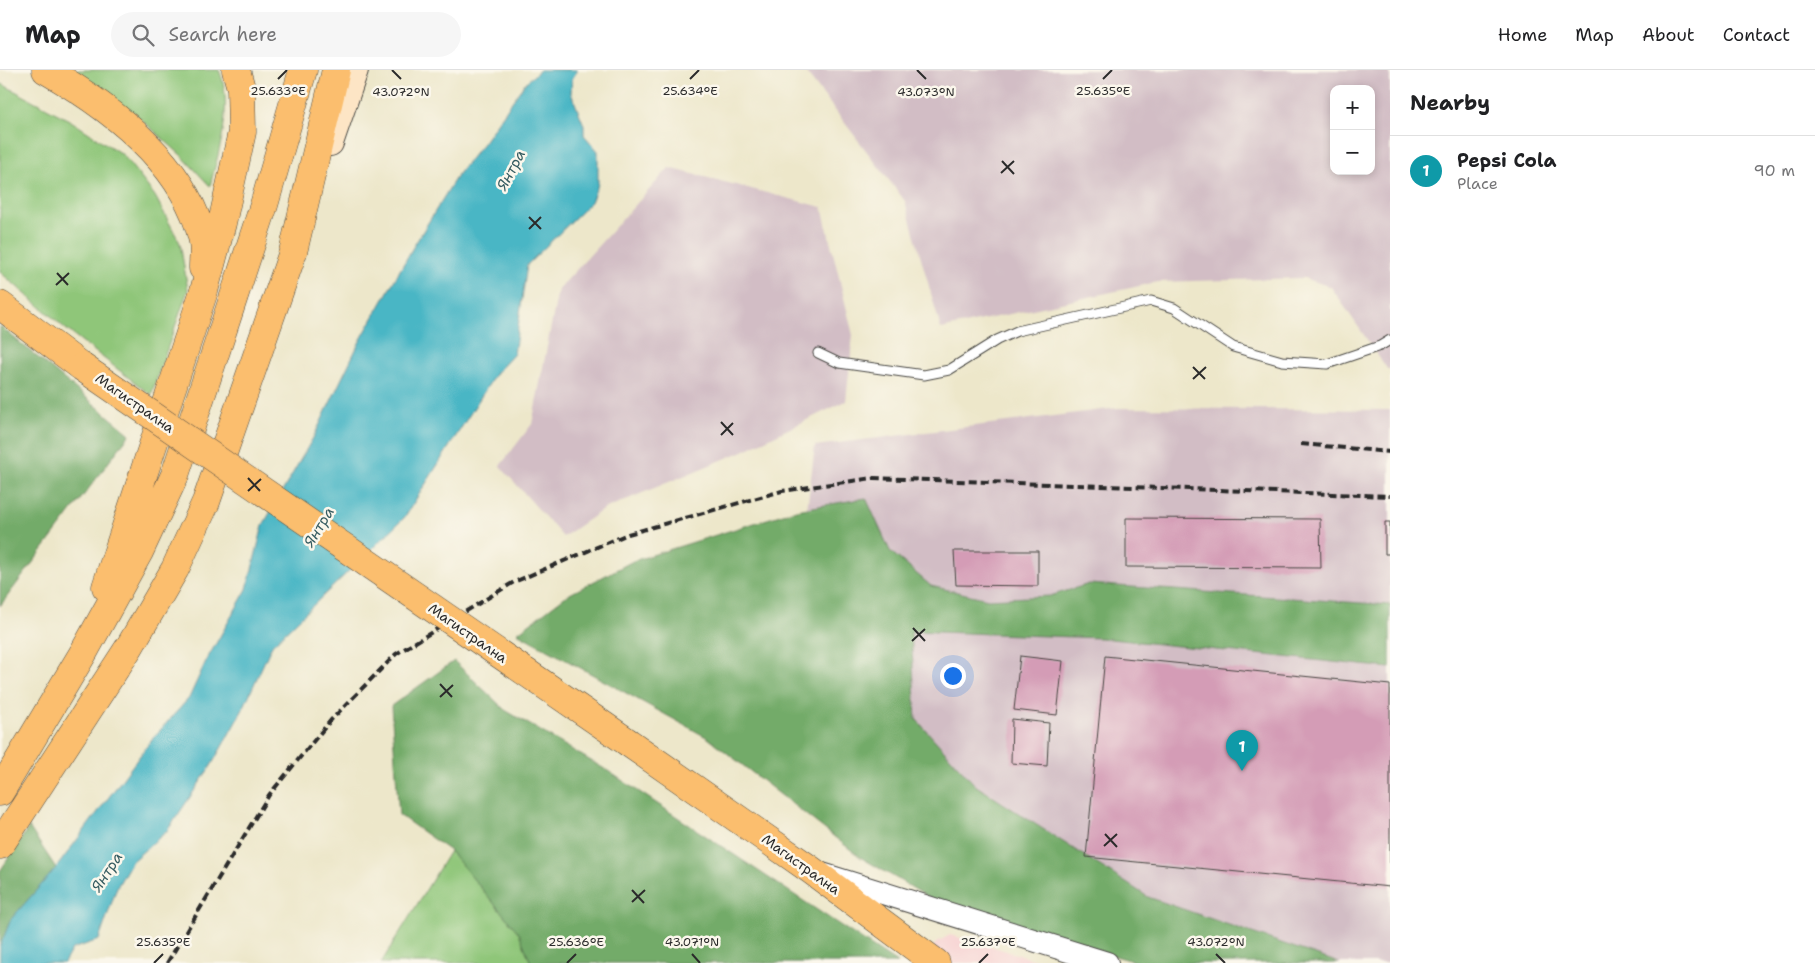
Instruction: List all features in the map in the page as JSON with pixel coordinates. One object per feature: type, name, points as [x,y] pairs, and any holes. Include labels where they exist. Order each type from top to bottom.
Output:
[{"type":"main road","points":[[46,70],[101,107],[142,140],[169,170],[190,202],[203,239],[204,291]]},
{"type":"main road","points":[[85,650],[204,291],[222,223],[242,132],[241,88],[236,70]]},
{"type":"main road","points":[[0,792],[85,650],[139,552],[175,475],[264,205],[303,70]]},
{"type":"main road","points":[[293,252],[336,70]]},
{"type":"main road","points":[[0,845],[130,646],[175,569],[206,502],[355,70]]},
{"type":"main road","name":"Магистрална","points":[[0,304],[82,367],[811,870],[936,963]]},
{"type":"street","points":[[811,870],[1107,963]]},
{"type":"lane","points":[[818,353],[839,363],[924,375],[949,370],[997,340],[1017,331],[1151,301],[1174,308],[1233,347],[1282,361],[1327,364],[1380,346],[1390,340]]},
{"type":"shaded area","points":[[804,70],[1390,70],[1390,370],[1388,370],[1331,287],[1304,278],[1158,282],[941,329],[905,201]]},
{"type":"shaded area","points":[[669,168],[822,207],[853,335],[846,401],[741,452],[604,509],[563,537],[500,466],[532,424],[558,290]]},
{"type":"shaded area","points":[[1117,408],[1390,410],[1390,963],[1306,963],[887,801],[795,605],[815,446]]},
{"type":"shaded area","points":[[950,935],[1044,963],[950,963],[929,951],[937,942]]},
{"type":"green space","points":[[63,70],[219,70],[225,98],[225,113],[221,143],[210,186],[181,155],[135,114]]},
{"type":"green space","points":[[0,83],[71,121],[123,155],[155,196],[180,243],[188,290],[151,395],[66,329],[0,272]]},
{"type":"green space","points":[[0,326],[130,434],[0,606]]},
{"type":"green space","points":[[866,498],[890,551],[931,586],[988,599],[1050,596],[1089,584],[1390,605],[1390,668],[1101,638],[911,631],[916,719],[975,785],[1148,897],[1339,963],[1139,963],[940,904],[860,857],[708,738],[517,633],[566,596],[633,561],[796,510]]},
{"type":"green space","points":[[454,661],[505,710],[608,771],[897,963],[531,963],[519,933],[450,851],[399,815],[391,706]]},
{"type":"green space","points":[[29,827],[56,868],[11,919],[0,946],[0,871]]},
{"type":"green space","points":[[450,851],[519,933],[531,963],[381,963]]},
{"type":"water","name":"Янтра","points":[[540,70],[578,70],[572,79],[571,93],[584,125],[584,135],[598,151],[598,184],[591,202],[527,265],[514,354],[496,373],[404,518],[272,645],[242,711],[211,766],[167,831],[132,861],[117,887],[99,940],[72,949],[64,963],[0,963],[0,946],[11,919],[56,868],[153,738],[189,698],[206,661],[247,589],[263,525],[313,438],[360,341],[412,249],[458,174],[484,142],[525,83]]},
{"type":"building","points":[[1126,518],[1320,519],[1321,568],[1126,567]]},
{"type":"building","points":[[1385,522],[1390,522],[1390,554],[1385,554]]},
{"type":"building","points":[[954,551],[1038,551],[1038,586],[956,585]]},
{"type":"building","points":[[1020,656],[1063,661],[1057,715],[1014,710]]},
{"type":"building","points":[[1105,656],[1390,685],[1390,887],[1086,857]]},
{"type":"building","points":[[1012,719],[1049,723],[1047,766],[1011,763]]},
{"type":"railway","points":[[1301,444],[1390,452]]},
{"type":"railway","points":[[167,963],[269,795],[331,720],[396,654],[514,582],[628,534],[782,491],[873,478],[1390,496]]},
{"type":"place","name":"Pepsi Cola","points":[[1242,771]]}]
